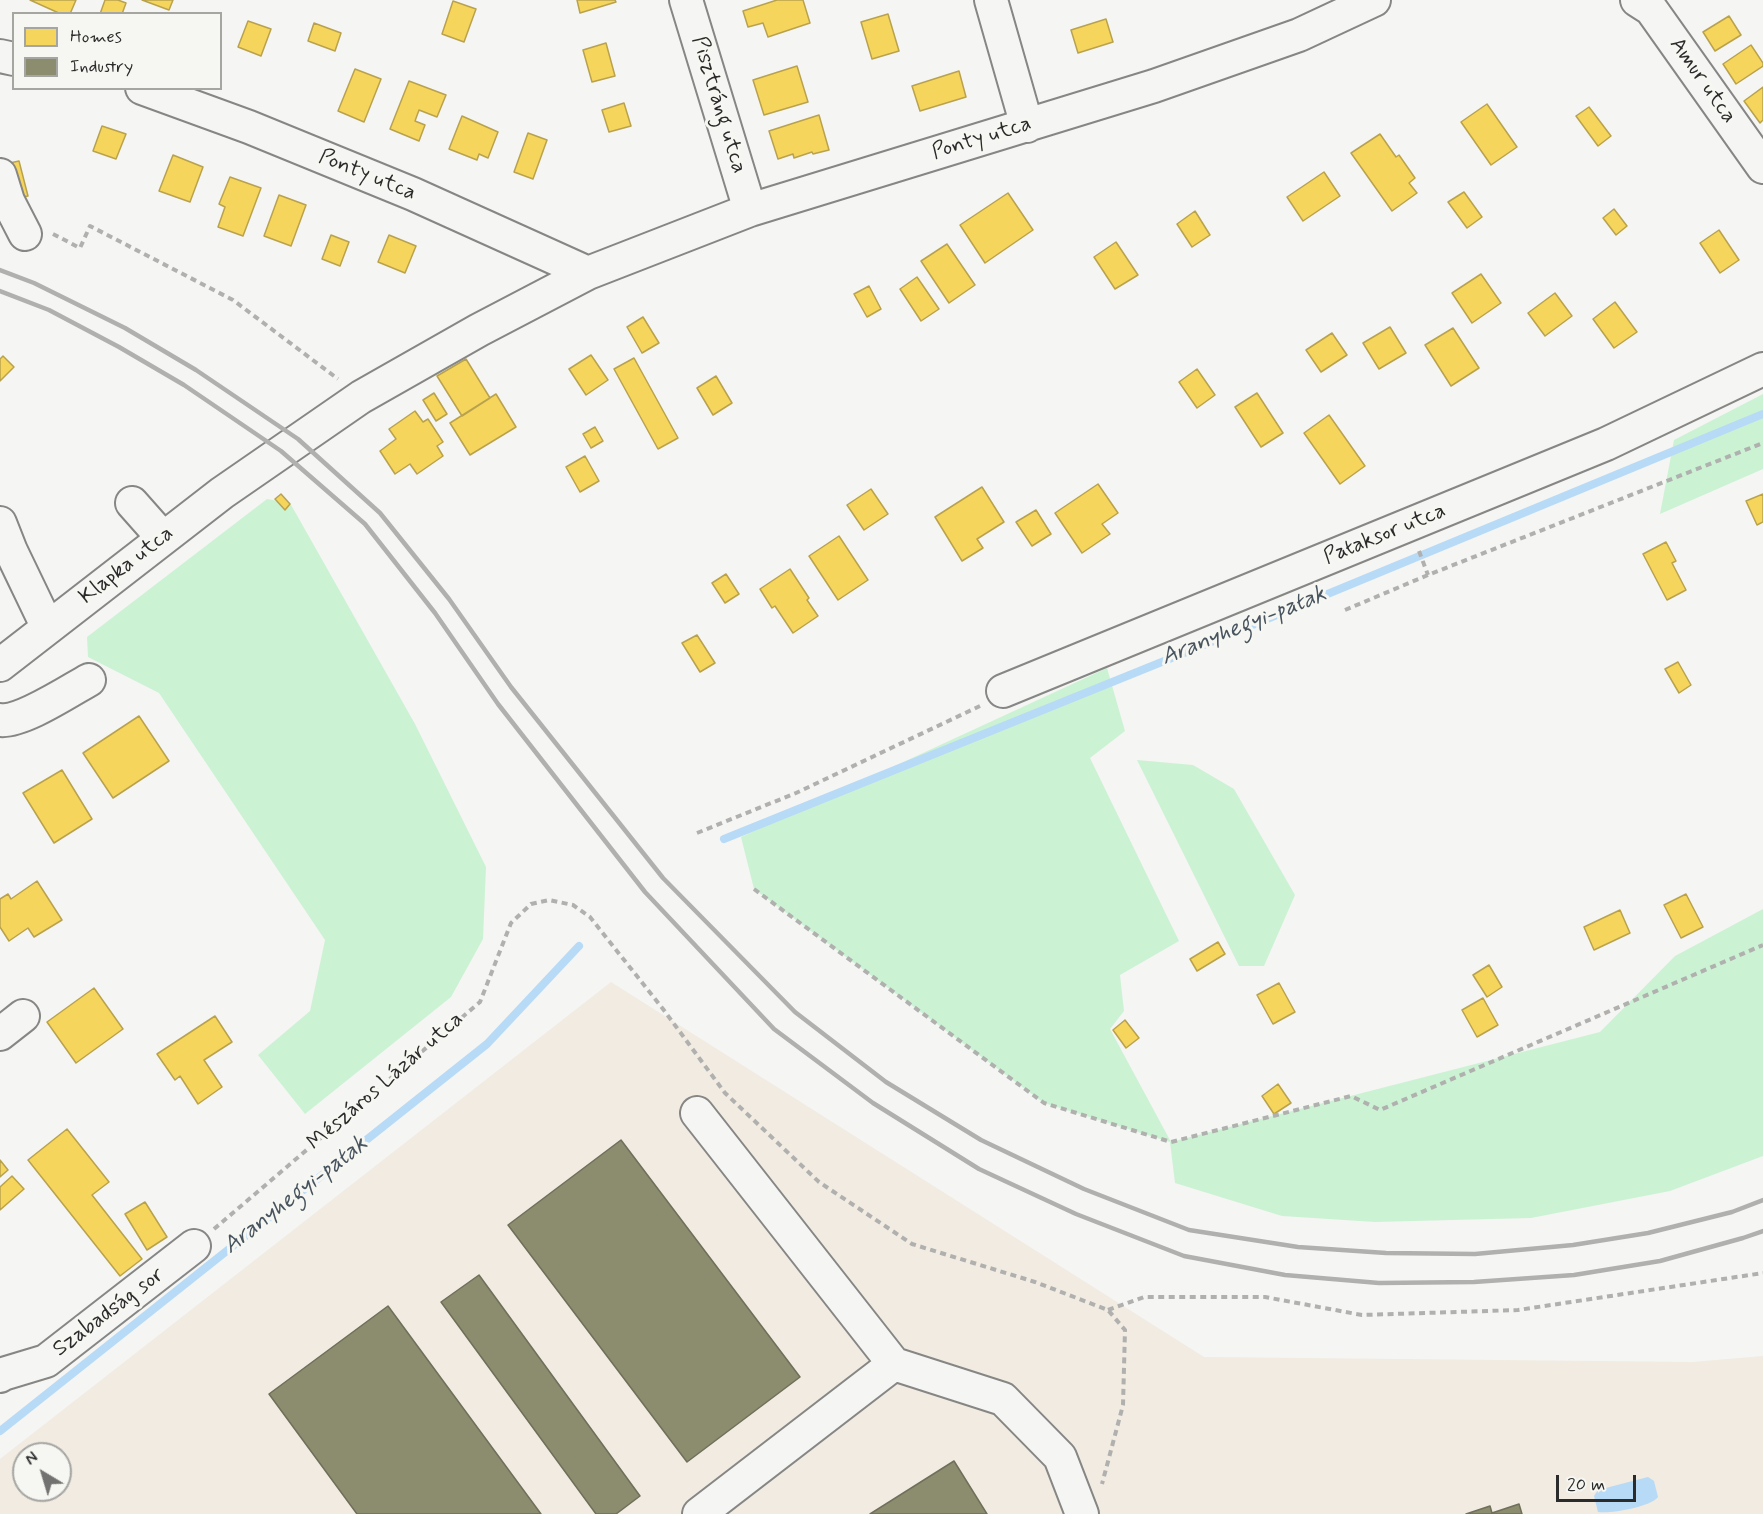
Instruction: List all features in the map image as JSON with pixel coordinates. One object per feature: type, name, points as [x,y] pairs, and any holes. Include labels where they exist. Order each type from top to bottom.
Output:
[{"type":"street","name":"Pisztráng utca","points":[[686,0],[750,210]]},
{"type":"street","points":[[991,0],[1027,126]]},
{"type":"street","name":"Ponty utca","points":[[320,425],[361,397],[479,330],[588,273],[750,210],[1154,86],[1299,35],[1374,0]]},
{"type":"street","name":"Amur utca","points":[[1637,0],[1651,9],[1763,167]]},
{"type":"street","name":"Ponty utca","points":[[147,90],[249,127],[413,194],[588,273]]},
{"type":"street","points":[[0,175],[8,201],[25,234]]},
{"type":"street","name":"Pataksor utca","points":[[1003,691],[1606,444],[1763,369]]},
{"type":"street","name":"Klapka utca","points":[[0,665],[255,469],[320,425]]},
{"type":"street","points":[[132,502],[163,538]]},
{"type":"street","points":[[0,523],[48,628]]},
{"type":"street","points":[[0,720],[14,719],[30,712],[89,680]]},
{"type":"street","points":[[697,1113],[894,1364],[1003,1399],[1060,1456],[1091,1503]]},
{"type":"street","name":"Szabadság sor","points":[[1,1368],[46,1361],[188,1252]]},
{"type":"street","points":[[699,1514],[894,1364]]},
{"type":"path","points":[[25,234],[37,226],[80,248],[90,226],[233,300],[361,397]]},
{"type":"path","points":[[1346,610],[1428,575],[1763,443]]},
{"type":"path","points":[[697,833],[796,793],[970,712],[1003,691]]},
{"type":"path","points":[[754,889],[1044,1103],[1171,1142],[1351,1096],[1380,1110],[1763,945]]},
{"type":"path","name":"Mészáros Lázár utca","points":[[188,1252],[480,1002],[511,923],[531,904],[549,900],[573,905],[590,917],[725,1093],[819,1182],[912,1244],[1035,1282],[1108,1310]]},
{"type":"path","points":[[1091,1503],[1123,1405],[1125,1330],[1108,1310],[1144,1297],[1265,1297],[1362,1315],[1518,1310],[1763,1273]]},
{"type":"shaded area","points":[[611,982],[1204,1357],[1693,1362],[1763,1356],[1763,1514],[0,1514],[0,1459],[12,1450],[12,1502],[72,1502],[72,1442],[22,1442]]},
{"type":"green space","points":[[1763,394],[1763,469],[1660,514],[1674,440]]},
{"type":"green space","points":[[267,499],[290,503],[415,724],[486,867],[483,939],[451,997],[305,1114],[258,1055],[310,1011],[325,940],[159,693],[88,657],[87,637]]},
{"type":"green space","points":[[1107,668],[1125,731],[1090,758],[1179,941],[1120,975],[1124,1011],[1110,1029],[1171,1142],[1600,1032],[1675,956],[1763,909],[1763,1156],[1670,1191],[1531,1218],[1375,1222],[1282,1216],[1175,1183],[1170,1142],[1044,1103],[754,889],[741,837]]},
{"type":"green space","points":[[1137,760],[1193,765],[1234,789],[1295,895],[1264,966],[1239,966]]},
{"type":"water","points":[[1648,1477],[1654,1481],[1658,1497],[1654,1501],[1630,1509],[1598,1512],[1594,1496],[1598,1490]]},
{"type":"building: Homes","points":[[30,0],[76,0],[71,12],[57,12]]},
{"type":"building: Homes","points":[[105,0],[118,0],[126,3],[123,12],[101,12]]},
{"type":"building: Homes","points":[[142,0],[173,0],[169,10]]},
{"type":"building: Homes","points":[[577,0],[615,0],[616,2],[580,13]]},
{"type":"building: Homes","points":[[777,0],[803,0],[810,23],[768,37],[763,23],[748,27],[743,11]]},
{"type":"building: Homes","points":[[453,1],[476,9],[464,42],[442,34]]},
{"type":"building: Homes","points":[[888,14],[899,51],[872,59],[861,22]]},
{"type":"building: Homes","points":[[1729,16],[1741,35],[1715,51],[1703,32]]},
{"type":"building: Homes","points":[[1106,19],[1113,42],[1078,53],[1071,30]]},
{"type":"building: Homes","points":[[248,21],[271,29],[261,56],[238,47]]},
{"type":"building: Homes","points":[[314,23],[341,33],[335,51],[308,41]]},
{"type":"building: Homes","points":[[606,43],[615,76],[592,82],[583,50]]},
{"type":"building: Homes","points":[[1751,45],[1763,66],[1736,84],[1723,64]]},
{"type":"building: Homes","points":[[797,66],[808,102],[764,115],[753,80]]},
{"type":"building: Homes","points":[[355,69],[381,79],[364,122],[338,111]]},
{"type":"building: Homes","points":[[959,71],[966,97],[920,111],[912,86]]},
{"type":"building: Homes","points":[[409,81],[446,95],[437,117],[419,110],[415,121],[425,125],[419,141],[390,129]]},
{"type":"building: Homes","points":[[1763,87],[1763,120],[1760,123],[1744,101]]},
{"type":"building: Homes","points":[[624,103],[631,126],[609,132],[602,110]]},
{"type":"building: Homes","points":[[1487,104],[1517,147],[1491,165],[1461,122]]},
{"type":"building: Homes","points":[[1589,107],[1611,136],[1598,146],[1576,116]]},
{"type":"building: Homes","points":[[819,115],[829,150],[813,154],[812,152],[794,158],[793,154],[778,159],[769,131]]},
{"type":"building: Homes","points":[[462,116],[498,132],[488,158],[479,154],[477,160],[449,149]]},
{"type":"building: Homes","points":[[102,126],[126,134],[116,159],[93,151]]},
{"type":"building: Homes","points":[[528,133],[547,140],[533,179],[514,172]]},
{"type":"building: Homes","points":[[1380,134],[1415,178],[1409,183],[1417,193],[1392,211],[1351,153]]},
{"type":"building: Homes","points":[[173,155],[203,167],[190,202],[159,191]]},
{"type":"building: Homes","points":[[19,161],[28,196],[13,199],[5,164]]},
{"type":"building: Homes","points":[[1324,172],[1340,196],[1303,221],[1287,197]]},
{"type":"building: Homes","points":[[230,177],[261,188],[243,236],[218,227],[225,207],[219,204]]},
{"type":"building: Homes","points":[[1464,192],[1482,217],[1467,228],[1448,202]]},
{"type":"building: Homes","points":[[1008,193],[1033,230],[985,263],[960,225]]},
{"type":"building: Homes","points":[[279,195],[306,205],[291,246],[264,236]]},
{"type":"building: Homes","points":[[1614,209],[1627,226],[1616,235],[1603,218]]},
{"type":"building: Homes","points":[[1195,211],[1210,235],[1192,247],[1177,224]]},
{"type":"building: Homes","points":[[1719,230],[1739,260],[1720,273],[1700,243]]},
{"type":"building: Homes","points":[[331,235],[349,242],[340,266],[322,259]]},
{"type":"building: Homes","points":[[389,235],[416,246],[405,273],[378,262]]},
{"type":"building: Homes","points":[[1116,242],[1138,275],[1115,289],[1094,257]]},
{"type":"building: Homes","points":[[947,244],[975,285],[949,303],[921,261]]},
{"type":"building: Homes","points":[[1481,274],[1501,303],[1472,323],[1452,293]]},
{"type":"building: Homes","points":[[917,277],[939,309],[921,321],[900,289]]},
{"type":"building: Homes","points":[[869,286],[881,309],[867,317],[854,294]]},
{"type":"building: Homes","points":[[1555,293],[1572,316],[1545,336],[1528,313]]},
{"type":"building: Homes","points":[[1615,302],[1637,332],[1614,348],[1593,319]]},
{"type":"building: Homes","points":[[643,317],[659,343],[642,353],[627,327]]},
{"type":"building: Homes","points":[[1390,327],[1406,353],[1379,369],[1363,343]]},
{"type":"building: Homes","points":[[1453,328],[1479,368],[1451,386],[1425,345]]},
{"type":"building: Homes","points":[[1332,333],[1347,355],[1321,372],[1306,350]]},
{"type":"building: Homes","points":[[591,355],[608,380],[586,395],[569,369]]},
{"type":"building: Homes","points":[[3,356],[14,367],[0,381],[0,359]]},
{"type":"building: Homes","points":[[634,358],[678,438],[658,449],[614,369]]},
{"type":"building: Homes","points":[[466,359],[490,398],[462,416],[437,376]]},
{"type":"building: Homes","points":[[1197,369],[1215,395],[1197,408],[1179,382]]},
{"type":"building: Homes","points":[[716,376],[732,403],[713,415],[697,388]]},
{"type":"building: Homes","points":[[434,393],[447,414],[436,421],[423,400]]},
{"type":"building: Homes","points":[[1257,393],[1283,433],[1261,447],[1235,407]]},
{"type":"building: Homes","points":[[496,394],[516,427],[470,455],[450,423]]},
{"type":"building: Homes","points":[[415,411],[423,422],[428,419],[443,442],[437,446],[443,456],[417,474],[410,464],[395,474],[380,451],[396,439],[389,429]]},
{"type":"building: Homes","points":[[1329,415],[1365,466],[1340,484],[1304,433]]},
{"type":"building: Homes","points":[[595,427],[603,441],[591,448],[583,434]]},
{"type":"building: Homes","points":[[585,456],[599,481],[580,492],[566,467]]},
{"type":"building: Homes","points":[[1098,484],[1118,513],[1102,524],[1110,534],[1082,553],[1055,513]]},
{"type":"building: Homes","points":[[982,487],[1004,522],[977,539],[983,548],[962,561],[935,517]]},
{"type":"building: Homes","points":[[871,489],[888,514],[864,530],[847,505]]},
{"type":"building: Homes","points":[[281,494],[290,504],[285,510],[275,499]]},
{"type":"building: Homes","points":[[1763,494],[1763,522],[1757,525],[1746,501]]},
{"type":"building: Homes","points":[[1036,510],[1051,534],[1032,546],[1016,522]]},
{"type":"building: Homes","points":[[839,536],[868,580],[838,600],[809,556]]},
{"type":"building: Homes","points":[[1666,542],[1676,561],[1672,563],[1686,590],[1667,600],[1643,554]]},
{"type":"building: Homes","points":[[790,569],[818,616],[793,633],[775,606],[772,608],[760,589]]},
{"type":"building: Homes","points":[[726,574],[739,594],[725,603],[712,583]]},
{"type":"building: Homes","points":[[697,635],[715,663],[700,672],[682,643]]},
{"type":"building: Homes","points":[[1678,662],[1691,685],[1679,693],[1665,669]]},
{"type":"building: Homes","points":[[139,716],[169,761],[113,798],[83,753]]},
{"type":"building: Homes","points":[[62,770],[92,819],[54,843],[23,793]]},
{"type":"building: Homes","points":[[37,881],[62,920],[34,937],[28,928],[9,941],[0,927],[0,899],[8,894],[11,899]]},
{"type":"building: Homes","points":[[1686,894],[1703,927],[1681,938],[1664,905]]},
{"type":"building: Homes","points":[[1620,910],[1630,933],[1594,950],[1584,927]]},
{"type":"building: Homes","points":[[1218,942],[1225,954],[1197,971],[1190,959]]},
{"type":"building: Homes","points":[[1489,965],[1502,987],[1487,997],[1473,975]]},
{"type":"building: Homes","points":[[1279,983],[1295,1012],[1273,1024],[1257,995]]},
{"type":"building: Homes","points":[[94,988],[123,1029],[76,1063],[47,1022]]},
{"type":"building: Homes","points":[[1483,998],[1498,1025],[1477,1037],[1462,1010]]},
{"type":"building: Homes","points":[[215,1016],[232,1042],[204,1060],[222,1087],[198,1104],[180,1076],[175,1080],[157,1054]]},
{"type":"building: Homes","points":[[1125,1020],[1139,1038],[1126,1048],[1113,1030]]},
{"type":"building: Homes","points":[[1278,1084],[1291,1103],[1274,1114],[1262,1096]]},
{"type":"building: Homes","points":[[67,1129],[109,1182],[92,1195],[142,1259],[120,1276],[28,1160]]},
{"type":"building: Homes","points":[[0,1160],[8,1170],[0,1177]]},
{"type":"building: Homes","points":[[12,1176],[24,1189],[0,1210],[0,1187]]},
{"type":"building: Homes","points":[[145,1202],[167,1237],[147,1250],[125,1214]]},
{"type":"building: Industry","points":[[621,1140],[800,1377],[687,1462],[508,1225]]},
{"type":"building: Industry","points":[[479,1275],[640,1496],[616,1514],[596,1514],[441,1302]]},
{"type":"building: Industry","points":[[388,1306],[541,1514],[357,1514],[269,1394]]},
{"type":"building: Industry","points":[[954,1461],[987,1514],[870,1514]]},
{"type":"building: Industry","points":[[1519,1504],[1522,1514],[1466,1514],[1490,1506],[1492,1513]]},
{"type":"waterway","name":"Aranyhegyi-patak","points":[[724,839],[1226,636],[1763,414]]},
{"type":"waterway","name":"Aranyhegyi-patak","points":[[0,1431],[487,1044],[579,946]]},
{"type":"railway","points":[[0,270],[34,283],[125,328],[196,370],[298,439],[380,513],[449,599],[511,687],[663,878],[795,1012],[886,1082],[981,1140],[1084,1189],[1189,1230],[1298,1247],[1386,1253],[1475,1254],[1573,1245],[1648,1233],[1732,1212],[1763,1200]]},
{"type":"railway","points":[[0,291],[49,310],[184,385],[281,451],[365,524],[435,613],[498,704],[645,892],[774,1029],[873,1103],[979,1169],[1076,1214],[1184,1256],[1285,1275],[1379,1283],[1474,1282],[1574,1275],[1660,1261],[1763,1231]]}]
